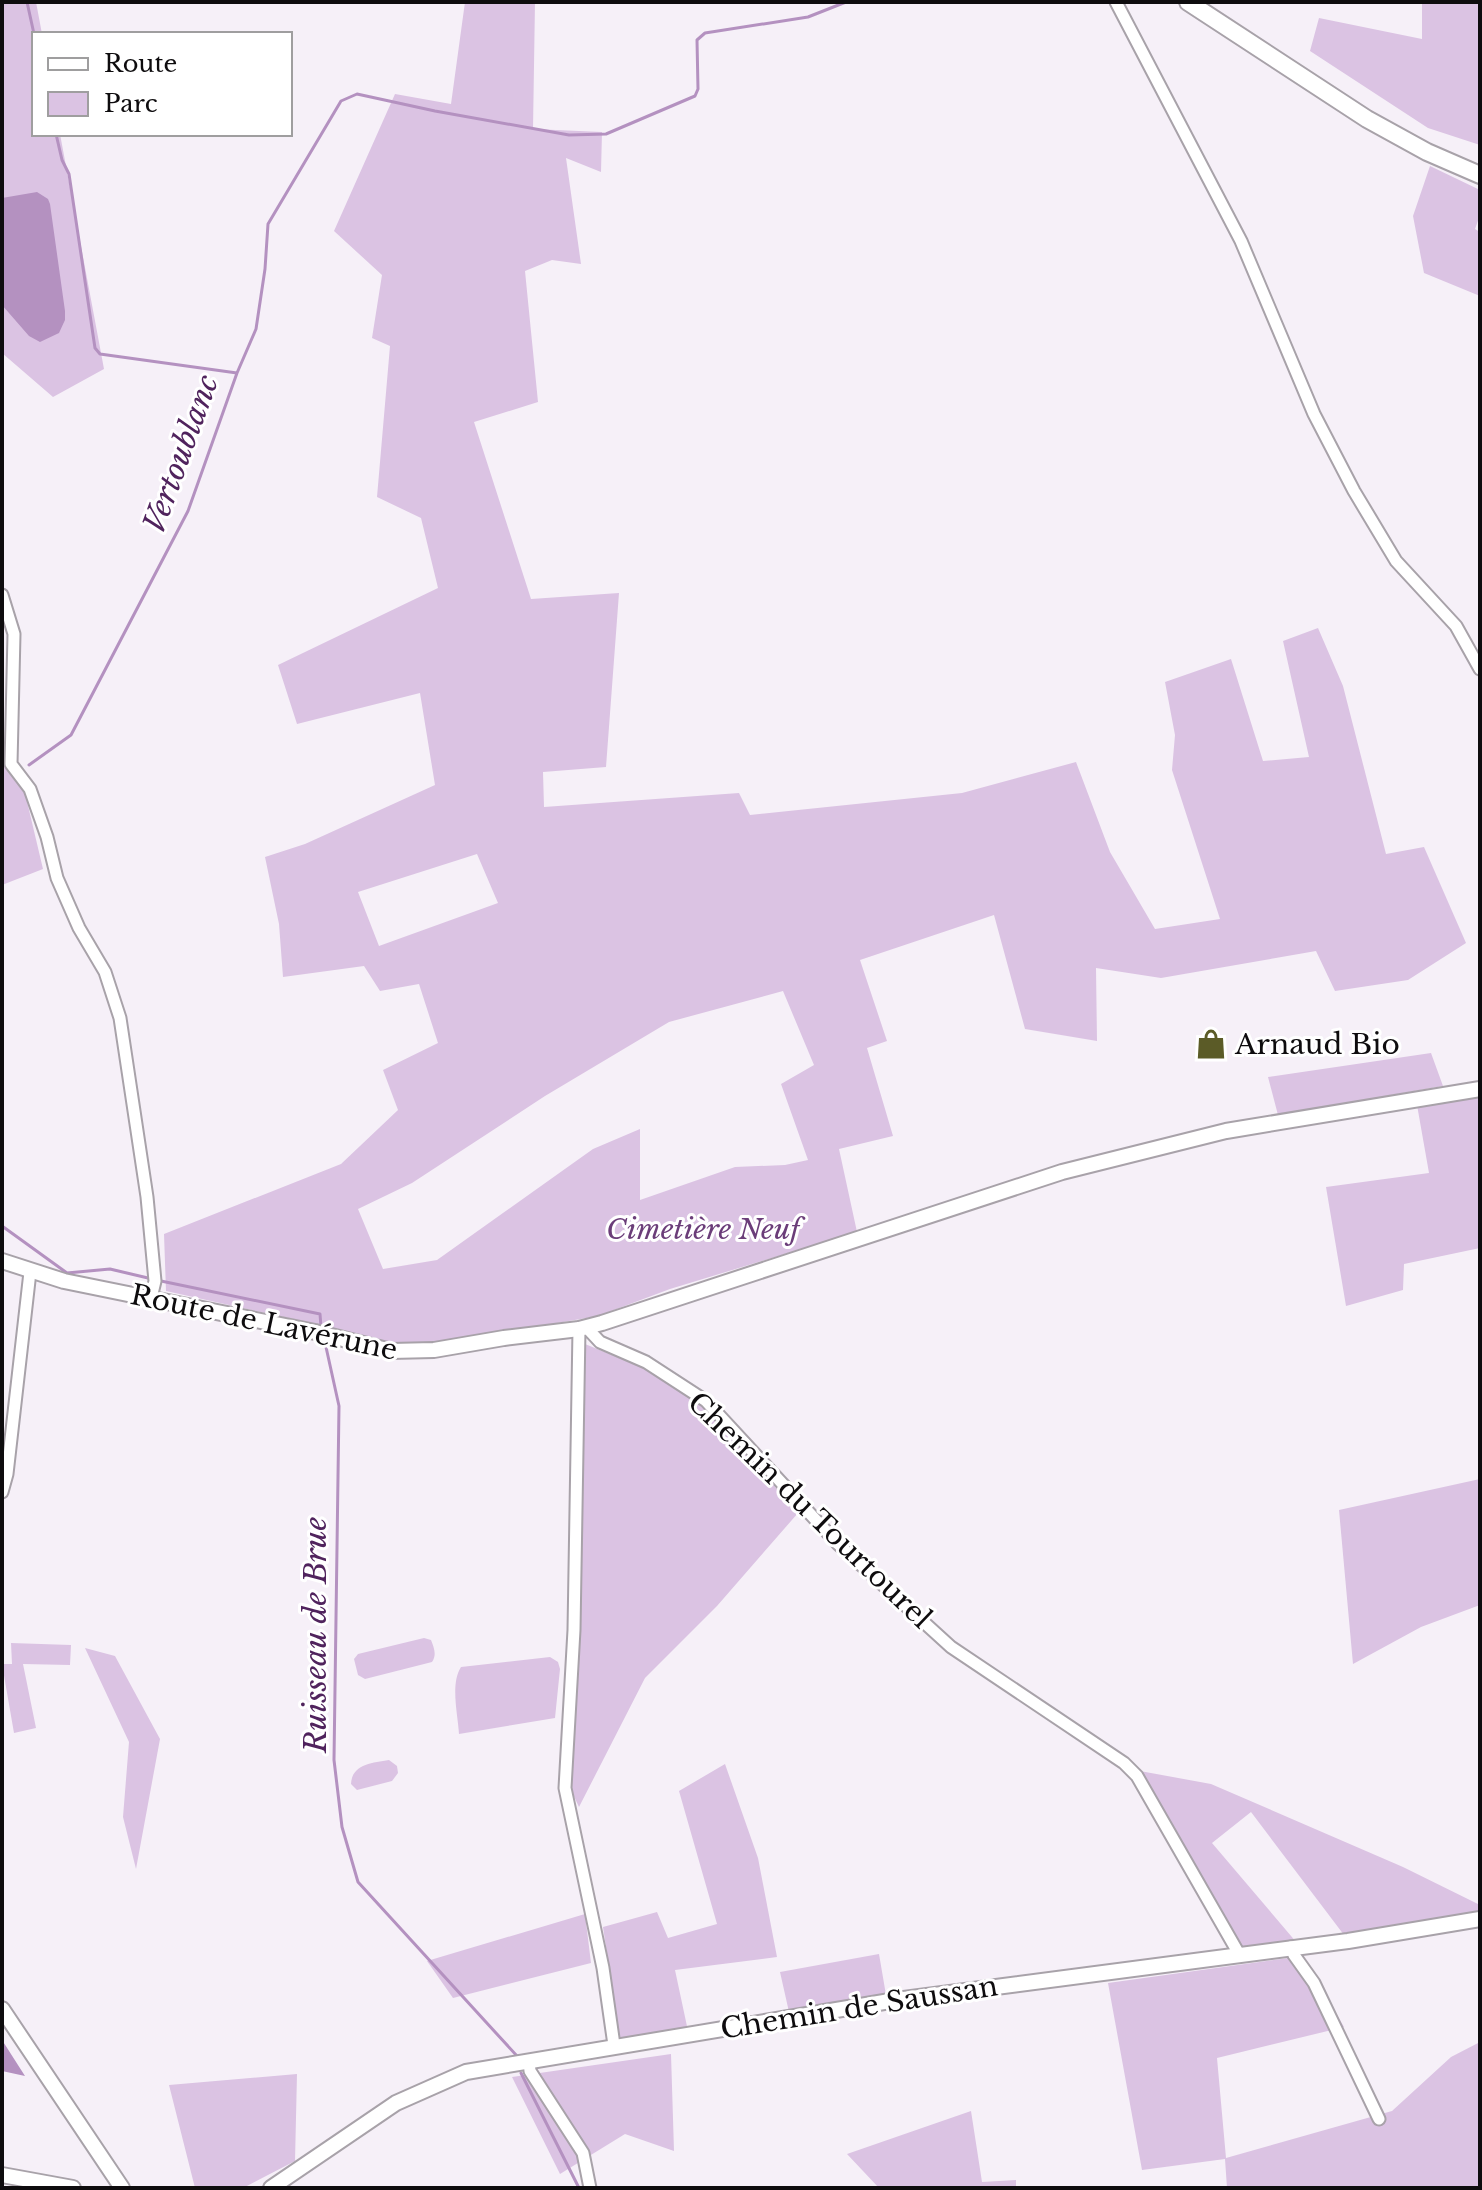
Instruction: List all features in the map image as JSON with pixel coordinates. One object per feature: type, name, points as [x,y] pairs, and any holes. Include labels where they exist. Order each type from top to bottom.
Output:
[{"type":"main road","points":[[1188,2],[1355,111],[1427,152],[1480,175]]},
{"type":"street","points":[[1116,2],[1241,241],[1314,414],[1354,491],[1396,561],[1456,626],[1480,669]]},
{"type":"street","points":[[2,595],[14,634],[11,764],[30,789],[57,878],[79,928],[105,972],[120,1018],[147,1197],[155,1281],[151,1298]]},
{"type":"street","name":"Route de Lavérune","points":[[2,1261],[64,1281],[315,1332],[391,1351],[408,1352],[582,1328],[1062,1172],[1226,1131],[1480,1089]]},
{"type":"street","points":[[2,1492],[7,1474],[30,1272]]},
{"type":"street","points":[[582,1328],[574,1630],[565,1788],[603,1968],[614,2045]]},
{"type":"street","name":"Chemin du Tourtourel","points":[[582,1328],[600,1342],[646,1362],[706,1401],[838,1544],[951,1647],[1124,1763],[1137,1776],[1239,1954]]},
{"type":"street","name":"Chemin de Saussan","points":[[271,2188],[396,2103],[466,2072],[614,2045],[974,1988],[1406,1932],[1480,1919]]},
{"type":"street","points":[[1291,1947],[1314,1983],[1379,2119]]},
{"type":"street","points":[[2,2009],[120,2187]]},
{"type":"street","points":[[529,2062],[530,2071],[583,2153],[590,2188]]},
{"type":"street","points":[[2,2175],[73,2188]]},
{"type":"green space","points":[[2,2],[36,2],[42,32],[32,32],[32,136],[60,136],[104,369],[53,397],[2,353]]},
{"type":"green space","name":"Cimetière Neuf","points":[[465,2],[535,2],[533,129],[602,132],[601,172],[566,158],[581,264],[552,260],[525,271],[538,402],[474,422],[531,599],[619,593],[606,767],[543,772],[544,807],[739,793],[750,815],[962,793],[1076,762],[1110,852],[1155,929],[1220,919],[1172,770],[1175,735],[1165,682],[1231,659],[1263,761],[1309,757],[1283,641],[1318,628],[1343,686],[1386,854],[1424,847],[1466,943],[1408,980],[1335,991],[1316,951],[1161,978],[1096,968],[1097,1041],[1025,1029],[994,915],[860,960],[887,1041],[867,1048],[893,1136],[839,1149],[857,1232],[670,1289],[598,1316],[419,1347],[393,1344],[166,1291],[164,1234],[341,1164],[398,1110],[383,1070],[438,1043],[419,984],[380,991],[364,966],[283,977],[279,924],[265,857],[305,844],[435,785],[420,693],[297,724],[278,665],[438,588],[421,518],[377,497],[390,346],[372,338],[382,275],[334,231],[395,94],[451,104]],"holes":[[[477,854],[498,903],[379,946],[358,892]],[[783,991],[814,1065],[781,1084],[808,1160],[785,1165],[735,1167],[640,1200],[640,1129],[593,1149],[437,1260],[383,1269],[358,1209],[412,1183],[545,1096],[669,1022]]]},
{"type":"green space","points":[[1422,2],[1480,2],[1480,145],[1428,128],[1310,51],[1319,18],[1422,39]]},
{"type":"green space","points":[[1430,166],[1480,190],[1480,215],[1475,229],[1480,232],[1480,296],[1424,273],[1413,216]]},
{"type":"green space","points":[[3,759],[25,793],[43,869],[2,885]]},
{"type":"green space","points":[[1431,1053],[1443,1086],[1278,1115],[1268,1077]]},
{"type":"green space","points":[[1480,1095],[1480,1248],[1404,1264],[1403,1290],[1346,1306],[1326,1187],[1429,1173],[1417,1105]]},
{"type":"green space","points":[[585,1344],[644,1368],[705,1407],[798,1513],[717,1606],[645,1678],[579,1807],[569,1786],[580,1643]]},
{"type":"green space","points":[[1480,1479],[1480,1605],[1421,1627],[1353,1664],[1339,1510]]},
{"type":"green space","points":[[424,1638],[431,1640],[433,1646],[435,1654],[432,1662],[365,1679],[358,1675],[354,1659],[358,1654]]},
{"type":"green space","points":[[11,1643],[71,1645],[70,1665],[23,1664],[36,1728],[14,1733],[2,1664],[12,1664]]},
{"type":"green space","points":[[85,1648],[115,1656],[160,1739],[136,1869],[123,1817],[129,1742]]},
{"type":"green space","points":[[550,1657],[558,1662],[560,1669],[555,1718],[459,1734],[455,1691],[461,1667]]},
{"type":"green space","points":[[389,1760],[397,1766],[398,1773],[392,1781],[357,1790],[351,1784],[359,1768]]},
{"type":"green space","points":[[725,1764],[758,1858],[777,1957],[675,1970],[688,2031],[620,2042],[603,1927],[657,1912],[668,1938],[717,1924],[679,1791]]},
{"type":"green space","points":[[1140,1771],[1211,1784],[1403,1867],[1480,1905],[1480,1914],[1344,1935],[1251,1812],[1212,1843],[1297,1943],[1241,1948]]},
{"type":"green space","points":[[585,1914],[591,1963],[453,1998],[427,1961]]},
{"type":"green space","points":[[879,1954],[886,1995],[789,2012],[780,1972]]},
{"type":"green space","points":[[1303,1956],[1344,2027],[1217,2058],[1226,2158],[1392,2111],[1451,2057],[1480,2042],[1480,2188],[1227,2188],[1225,2159],[1142,2170],[1108,1983]]},
{"type":"green space","points":[[671,2054],[674,2151],[625,2134],[560,2174],[512,2077]]},
{"type":"green space","points":[[297,2074],[295,2161],[243,2188],[195,2188],[169,2085]]},
{"type":"green space","points":[[971,2111],[982,2182],[1016,2180],[1016,2188],[879,2188],[847,2154]]},
{"type":"shaded area","points":[[37,192],[50,204],[65,311],[59,333],[40,342],[29,336],[2,305],[2,198]]},
{"type":"shaded area","points":[[2,2040],[25,2076],[2,2071]]},
{"type":"waterway","name":"Vertoublanc","points":[[27,2],[34,32]]},
{"type":"waterway","points":[[29,765],[71,735],[188,511],[256,329],[268,224],[341,101],[357,94],[569,135],[606,134],[695,96],[698,89],[697,40],[705,33],[808,17],[846,2]]},
{"type":"waterway","name":"Vertoublanc","points":[[56,136],[69,174],[95,348],[100,354],[237,373]]},
{"type":"waterway","name":"Ruisseau de Brue","points":[[2,1226],[67,1273],[110,1269],[148,1278]]},
{"type":"waterway","name":"Ruisseau de Brue","points":[[161,1281],[320,1314],[321,1327]]},
{"type":"waterway","name":"Ruisseau de Brue","points":[[324,1338],[339,1406],[334,1760],[342,1827],[358,1882],[517,2056]]},
{"type":"waterway","name":"Ruisseau de Brue","points":[[521,2073],[579,2188]]},
{"type":"place","name":"Arnaud Bio","points":[[1211,1044]]}]
